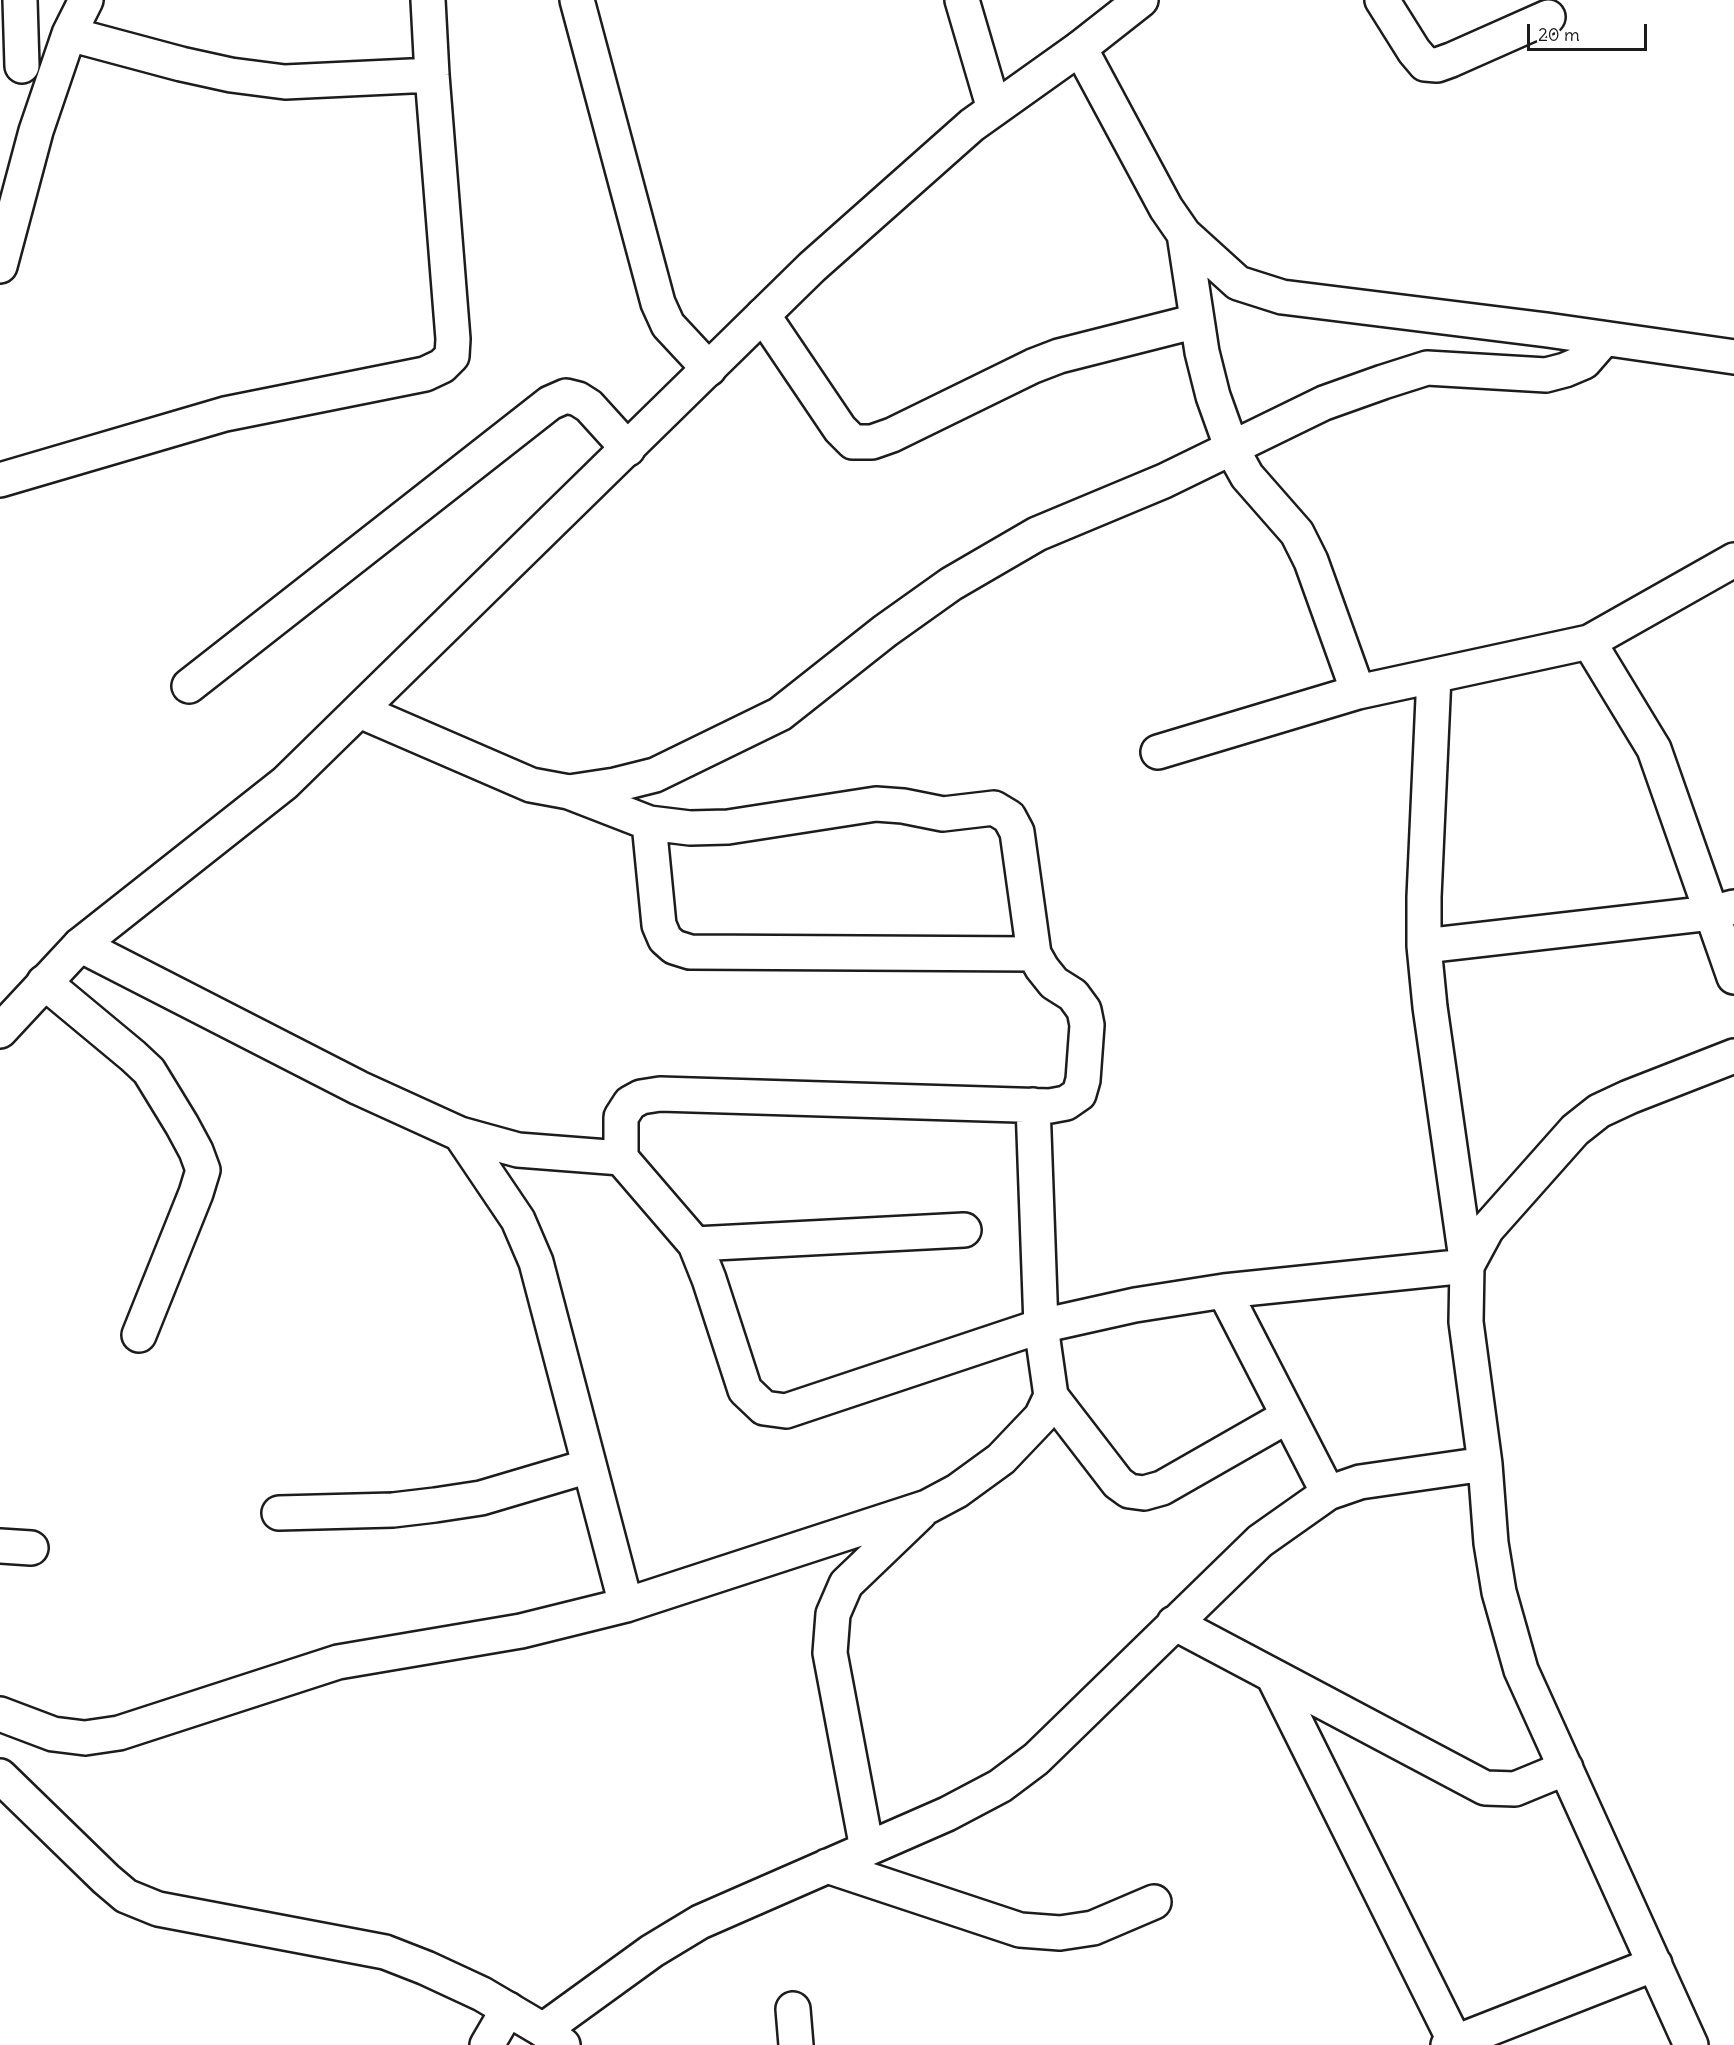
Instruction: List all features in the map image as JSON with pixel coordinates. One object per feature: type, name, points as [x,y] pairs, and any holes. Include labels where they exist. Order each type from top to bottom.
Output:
[{"type":"street","points":[[20,0],[11,64],[56,72]]},
{"type":"street","points":[[0,266],[36,131],[69,34],[86,0]]},
{"type":"street","points":[[0,480],[225,414],[425,374],[442,366],[452,356],[453,339],[428,0]]},
{"type":"street","points":[[577,0],[658,303],[668,325],[709,369]]},
{"type":"street","points":[[962,0],[994,109]]},
{"type":"street","points":[[0,1029],[80,945],[285,783],[763,315],[848,236],[972,125],[1080,48],[1141,0]]},
{"type":"street","points":[[1382,0],[1414,51],[1425,64],[1437,65],[1451,60],[1548,16]]},
{"type":"street","points":[[69,34],[181,64],[231,75],[285,82],[432,75]]},
{"type":"street","points":[[1080,48],[1166,208],[1184,234],[1238,283],[1282,297],[1734,357]]},
{"type":"street","points":[[1184,234],[1197,321],[1213,396],[1232,449],[1247,476],[1297,533],[1311,561],[1358,692]]},
{"type":"street","points":[[763,315],[840,429],[853,442],[872,442],[892,435],[1033,366],[1059,356],[1197,321]]},
{"type":"street","points":[[569,792],[615,785],[655,775],[780,714],[885,631],[951,584],[1037,534],[1164,482],[1324,403],[1427,368],[1546,375],[1584,362],[1604,339]]},
{"type":"street","points":[[189,686],[550,403],[566,396],[578,399],[588,406],[628,449]]},
{"type":"street","points":[[1158,752],[1358,692],[1589,642],[1734,560]]},
{"type":"street","points":[[1589,642],[1654,748],[1722,910],[1734,977]]},
{"type":"street","points":[[1434,676],[1424,897],[1424,946],[1430,1007],[1467,1266],[1466,1322],[1485,1464],[1491,1543],[1499,1592],[1521,1670],[1691,2045]]},
{"type":"street","points":[[360,711],[531,785],[569,792],[650,823],[690,828],[728,827],[876,804],[903,806],[943,814],[994,808],[1009,817],[1017,832],[1034,954],[1054,983],[1073,995],[1084,1010],[1087,1025],[1083,1080],[1079,1094],[1066,1103],[1050,1106],[660,1094],[641,1097],[630,1103],[621,1118],[621,1158],[694,1244],[709,1279],[745,1390],[764,1408],[786,1411],[1041,1326],[1135,1305],[1224,1291],[1467,1266]]},
{"type":"street","points":[[650,823],[659,925],[665,939],[674,947],[690,952],[1034,954]]},
{"type":"street","points":[[1424,946],[1722,910]]},
{"type":"street","points":[[80,945],[359,1088],[460,1134],[518,1150],[621,1158]]},
{"type":"street","points":[[44,982],[149,1071],[182,1125],[203,1170],[139,1335]]},
{"type":"street","points":[[1467,1266],[1487,1229],[1575,1130],[1599,1111],[1734,1056]]},
{"type":"street","points":[[1033,1105],[1041,1326],[1051,1396],[1118,1483],[1129,1491],[1144,1493],[1162,1488],[1288,1416]]},
{"type":"street","points":[[460,1134],[518,1220],[536,1262],[626,1605]]},
{"type":"street","points":[[694,1244],[964,1230]]},
{"type":"street","points":[[1224,1291],[1328,1493]]},
{"type":"street","points":[[0,1714],[53,1734],[85,1738],[119,1734],[338,1662],[520,1631],[626,1605],[927,1507],[957,1491],[1001,1459],[1041,1417],[1051,1396]]},
{"type":"street","points":[[0,1776],[106,1880],[126,1896],[158,1909],[385,1952],[482,1994],[553,2037],[652,1951],[700,1922],[947,1814],[1000,1786],[1036,1759],[1260,1540],[1328,1493],[1360,1482],[1485,1464]]},
{"type":"street","points":[[279,1513],[393,1510],[469,1500],[589,1466]]},
{"type":"street","points":[[867,1849],[830,1653],[833,1614],[846,1584],[927,1507]]},
{"type":"street","points":[[1174,1623],[1485,1788],[1515,1789],[1566,1768]]},
{"type":"street","points":[[1273,1676],[1451,2044],[1655,1964]]},
{"type":"street","points":[[827,1866],[1020,1930],[1060,1933],[1093,1928],[1154,1902]]},
{"type":"street","points":[[488,2045],[508,2009]]},
{"type":"street","points":[[794,2009],[796,2045]]}]
